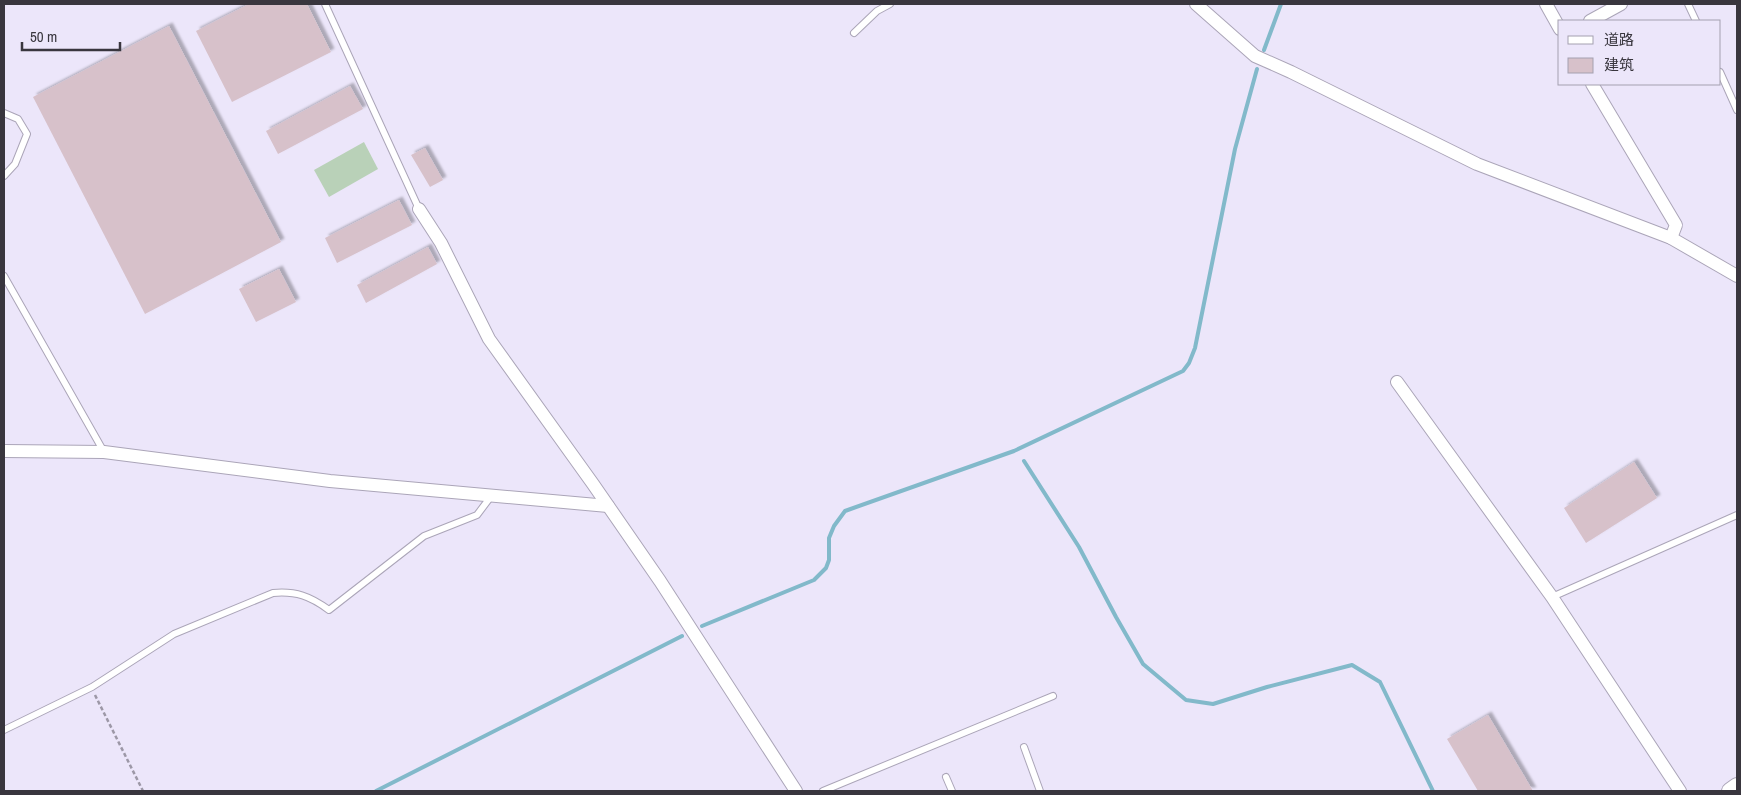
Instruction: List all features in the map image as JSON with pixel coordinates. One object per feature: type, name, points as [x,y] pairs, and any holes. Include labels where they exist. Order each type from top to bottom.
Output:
[{"type":"main road","points":[[1730,791],[1737,786]]},
{"type":"street","points":[[1196,4],[1255,56],[1477,164],[1671,238],[1737,276]]},
{"type":"street","points":[[1546,4],[1558,25]]},
{"type":"street","points":[[1592,20],[1621,4]]},
{"type":"street","points":[[1593,85],[1676,225],[1671,238]]},
{"type":"street","points":[[419,209],[441,243],[489,339],[665,589],[796,791]]},
{"type":"street","points":[[1398,382],[1552,597],[1680,791]]},
{"type":"street","points":[[4,451],[104,452],[330,480],[608,506]]},
{"type":"lane","points":[[325,4],[419,209]]},
{"type":"lane","points":[[854,33],[877,11],[890,4]]},
{"type":"lane","points":[[1688,4],[1696,20]]},
{"type":"lane","points":[[1721,74],[1737,110]]},
{"type":"lane","points":[[4,113],[18,119],[27,134],[15,164],[4,176]]},
{"type":"lane","points":[[4,276],[104,452]]},
{"type":"lane","points":[[4,730],[92,687],[174,634],[273,593],[288,592],[300,594],[328,610],[424,536],[477,515],[492,496]]},
{"type":"lane","points":[[1552,597],[1737,515]]},
{"type":"lane","points":[[823,791],[1053,696]]},
{"type":"lane","points":[[1024,747],[1040,791]]},
{"type":"lane","points":[[946,777],[952,791]]},
{"type":"path","points":[[92,687],[142,791]]},
{"type":"green space","points":[[364,142],[378,169],[329,197],[314,170]]},
{"type":"building","points":[[249,4],[307,4],[331,52],[232,102],[196,31]]},
{"type":"building","points":[[169,26],[281,242],[145,314],[33,97]]},
{"type":"building","points":[[350,86],[363,109],[278,154],[266,131]]},
{"type":"building","points":[[425,148],[443,180],[430,187],[411,155]]},
{"type":"building","points":[[399,200],[412,225],[337,263],[325,238]]},
{"type":"building","points":[[428,247],[437,264],[366,303],[357,285]]},
{"type":"building","points":[[279,269],[296,302],[256,322],[239,289]]},
{"type":"building","points":[[1634,462],[1657,498],[1586,543],[1564,508]]},
{"type":"building","points":[[1488,715],[1533,791],[1478,791],[1447,739]]},
{"type":"waterway","points":[[1264,50],[1281,4]]},
{"type":"waterway","points":[[702,626],[814,580],[826,568],[829,560],[829,538],[834,526],[845,511],[1014,451],[1183,371],[1189,363],[1195,348],[1235,149],[1257,69]]},
{"type":"waterway","points":[[1024,461],[1079,547],[1143,664],[1186,700],[1213,704],[1267,687],[1352,665],[1380,682],[1433,791]]},
{"type":"waterway","points":[[376,791],[682,636]]}]
